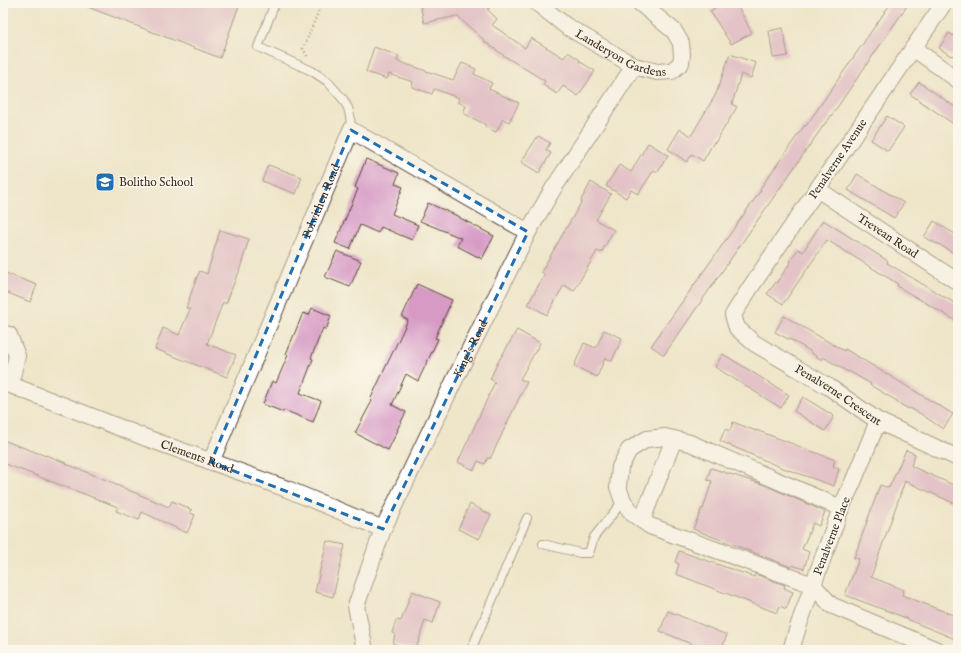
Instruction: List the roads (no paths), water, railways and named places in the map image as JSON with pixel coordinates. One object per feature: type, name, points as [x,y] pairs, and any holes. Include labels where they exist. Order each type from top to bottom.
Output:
[{"type":"street","name":"Landeryon Gardens","points":[[538,3],[566,26],[634,66],[657,72],[672,71],[681,63],[681,43],[674,31],[640,3]]},
{"type":"street","name":"Penalverne Avenue","points":[[733,315],[944,3]]},
{"type":"street","points":[[913,48],[958,80]]},
{"type":"street","name":"King's Road","points":[[365,650],[356,606],[383,529],[528,232],[553,189],[634,66]]},
{"type":"street","points":[[351,130],[528,232]]},
{"type":"street","name":"Polwithen Road","points":[[211,462],[351,130]]},
{"type":"street","name":"Trevean Road","points":[[818,189],[958,282]]},
{"type":"street","name":"Penalverne Crescent","points":[[733,315],[737,328],[754,343],[829,387],[878,421],[958,458]]},
{"type":"street","points":[[3,332],[9,335],[17,356],[6,383]]},
{"type":"street","name":"Clements Road","points":[[6,383],[96,419],[287,489],[383,529]]},
{"type":"street","name":"Penalverne Place","points":[[878,421],[829,540],[813,585],[831,605],[938,650]]},
{"type":"street","points":[[791,650],[813,585],[650,526],[633,514],[623,501],[618,487],[620,467],[629,450],[647,439],[665,437],[690,443],[842,508]]},
{"type":"street","points":[[642,520],[674,439]]},
{"type":"lane","points":[[275,3],[258,47],[312,71],[327,81],[343,99],[348,108],[351,130]]},
{"type":"lane","points":[[543,544],[580,553],[589,553],[594,537],[623,501]]},
{"type":"lane","points":[[471,650],[527,518]]},
{"type":"place","name":"Bolitho School","points":[[105,182]]}]
